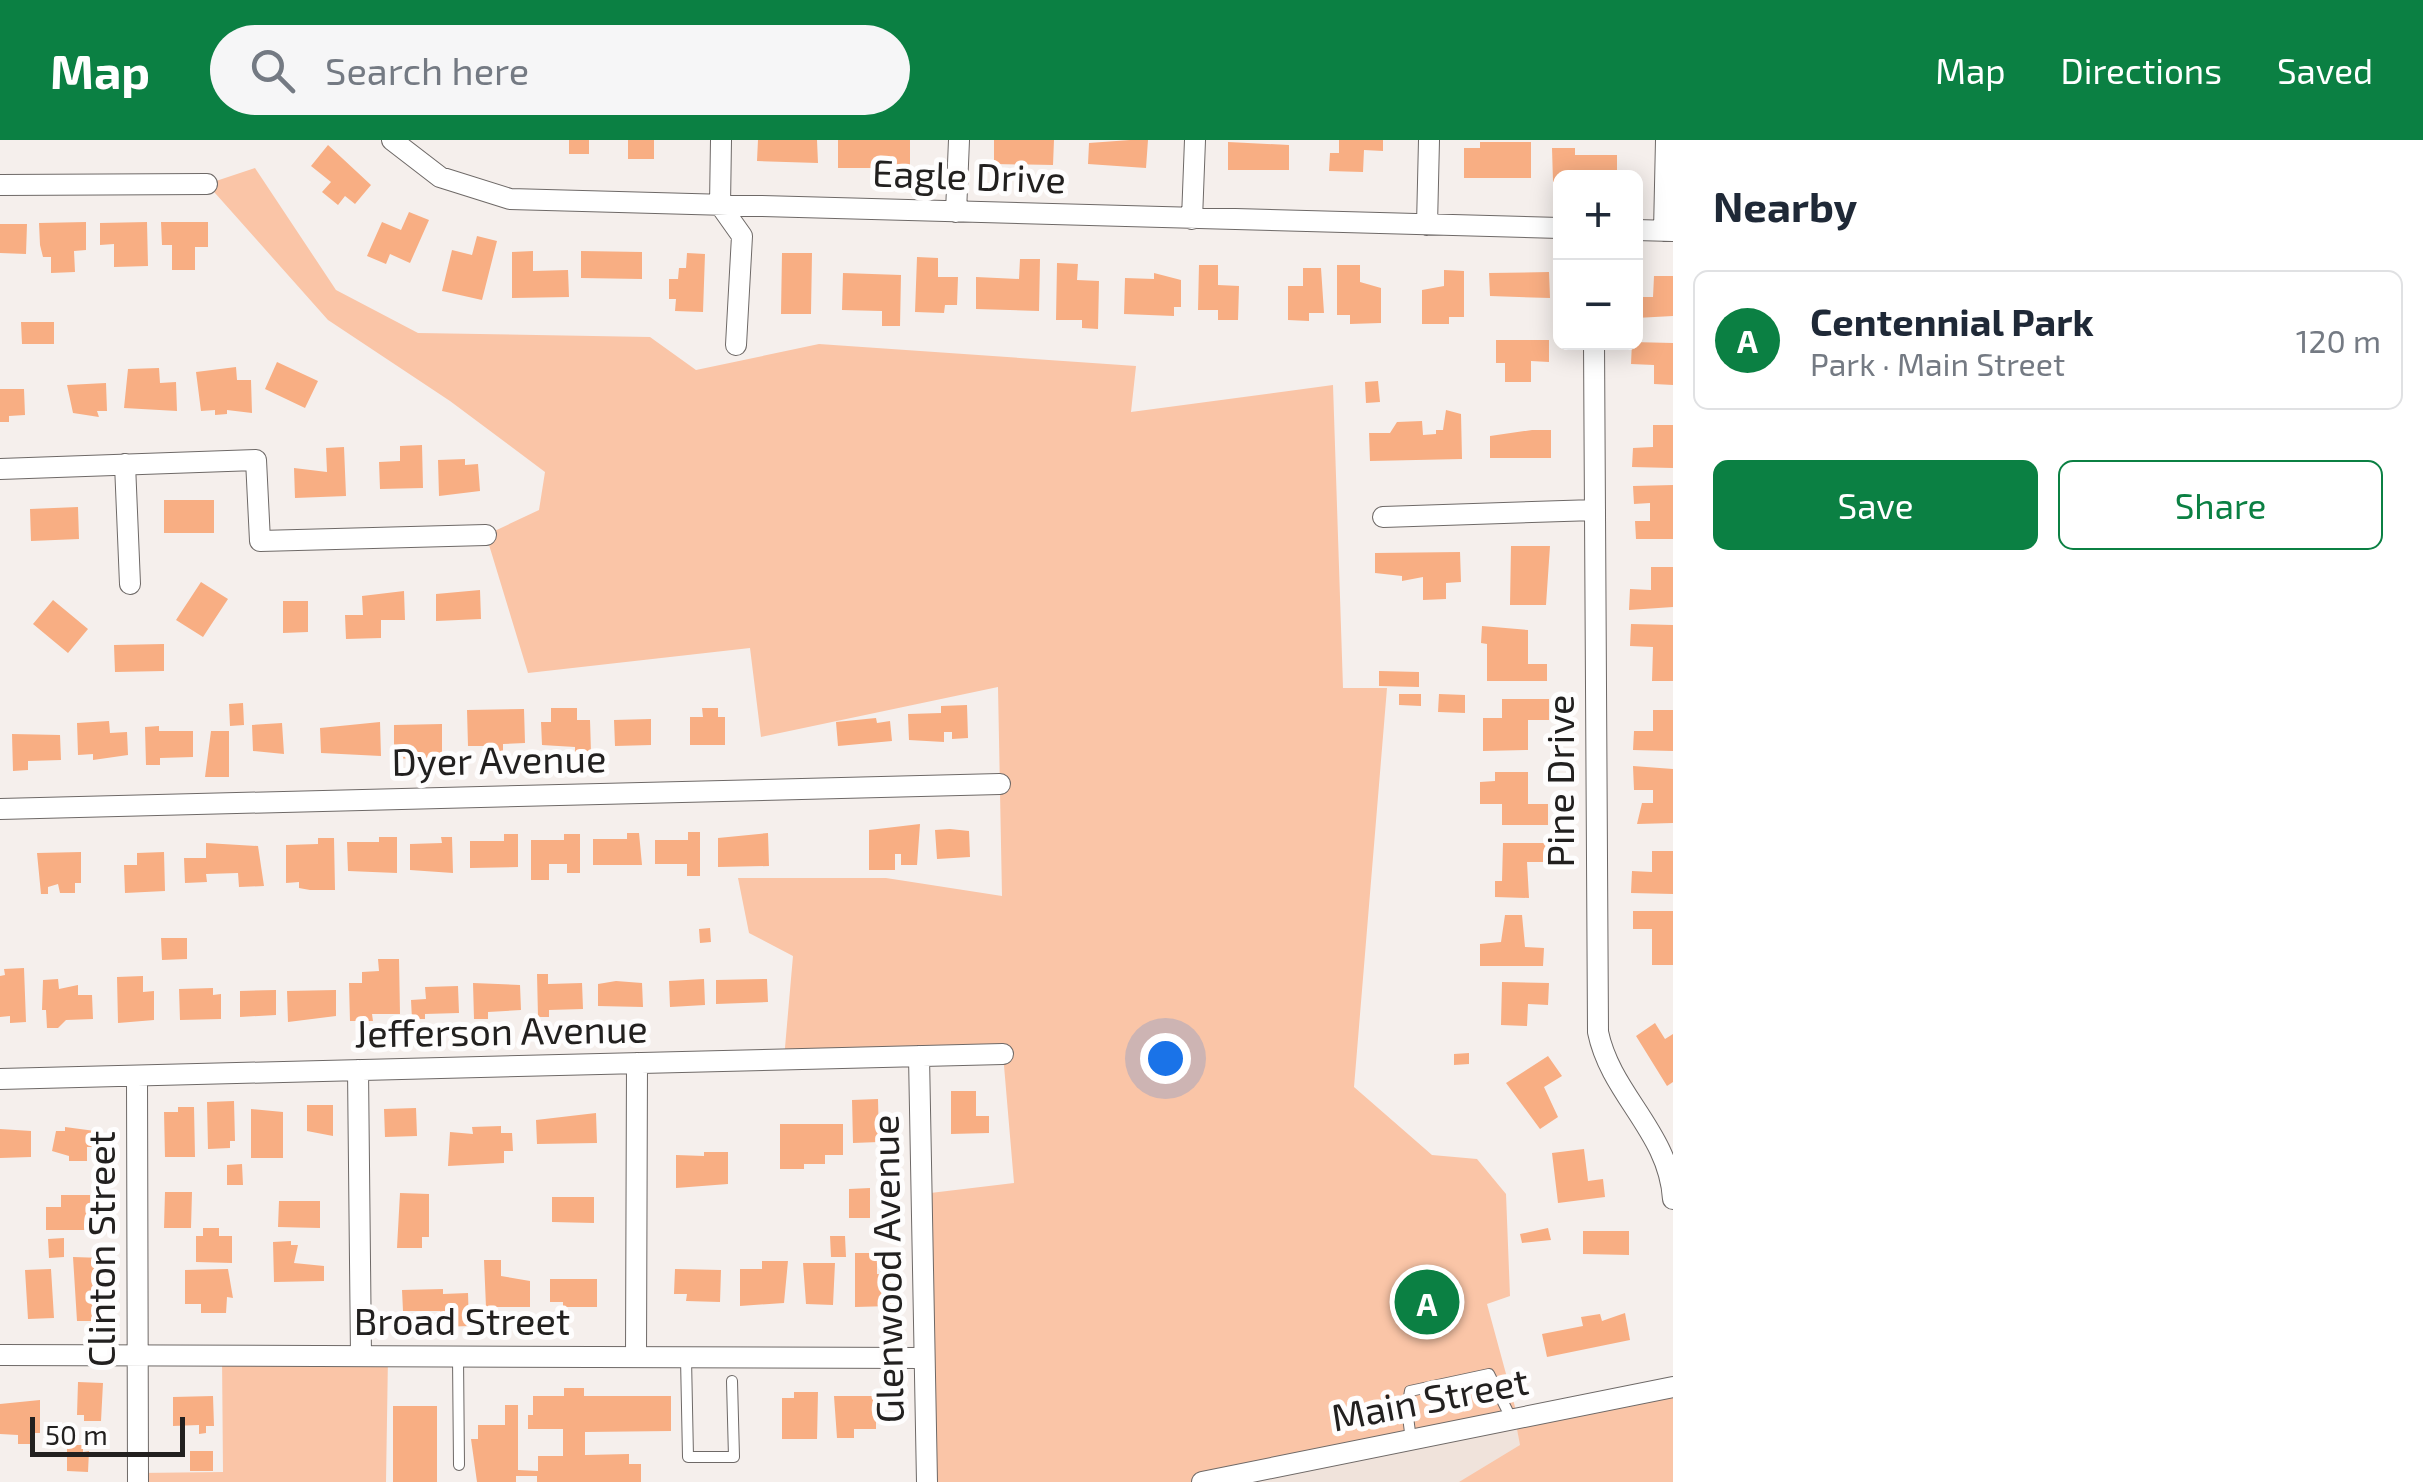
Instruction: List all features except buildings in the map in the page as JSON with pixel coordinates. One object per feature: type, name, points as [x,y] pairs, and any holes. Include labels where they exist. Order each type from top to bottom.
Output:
[{"type":"street","name":"Eagle Drive","points":[[392,140],[440,176],[510,199],[1553,228]]},
{"type":"street","points":[[722,140],[720,205],[742,236],[736,345]]},
{"type":"street","points":[[956,212],[959,140]]},
{"type":"street","points":[[1192,219],[1195,140]]},
{"type":"street","points":[[1428,225],[1430,140]]},
{"type":"street","points":[[1643,230],[1669,231],[1666,140]]},
{"type":"street","points":[[0,184],[207,184]]},
{"type":"street","name":"Pine Drive","points":[[1594,350],[1598,1032],[1612,1076],[1668,1145],[1673,1199]]},
{"type":"street","points":[[0,469],[256,460],[260,540],[486,536]]},
{"type":"street","points":[[125,464],[130,584]]},
{"type":"street","points":[[1383,518],[1595,510]]},
{"type":"street","name":"Dyer Avenue","points":[[0,809],[1000,784]]},
{"type":"street","name":"Jefferson Avenue","points":[[0,1079],[1003,1054]]},
{"type":"street","name":"Glenwood Avenue","points":[[919,1056],[927,1482]]},
{"type":"street","points":[[636,1357],[637,1063]]},
{"type":"street","points":[[358,1070],[361,1356]]},
{"type":"street","name":"Clinton Street","points":[[137,1076],[138,1482]]},
{"type":"street","name":"Broad Street","points":[[0,1355],[924,1358]]},
{"type":"street","name":"Main Street","points":[[1202,1482],[1295,1473],[1411,1440],[1673,1387]]},
{"type":"lane","points":[[458,1356],[459,1465]]},
{"type":"lane","points":[[686,1357],[688,1457],[734,1456],[732,1382]]},
{"type":"lane","points":[[1411,1440],[1407,1409],[1410,1391],[1489,1374],[1512,1419]]},
{"type":"shaded area","points":[[255,168],[336,290],[418,333],[650,337],[696,370],[819,344],[1136,366],[1131,412],[1333,385],[1343,688],[1387,688],[1354,1087],[1432,1155],[1477,1159],[1506,1194],[1510,1296],[1487,1304],[1518,1418],[1673,1387],[1673,1482],[1459,1482],[1520,1445],[1515,1419],[1202,1482],[927,1482],[922,1194],[1014,1183],[1003,1054],[784,1059],[793,956],[749,933],[738,878],[886,878],[1002,896],[998,687],[761,737],[750,648],[528,673],[486,535],[539,510],[545,472],[450,401],[328,320],[207,184]]},
{"type":"shaded area","points":[[222,1356],[388,1356],[386,1482],[138,1482],[138,1473],[223,1472]]},
{"type":"shaded area","points":[[1515,1419],[1528,1482],[1202,1482]]},
{"type":"place","name":"Centennial Park","points":[[1427,1302]]}]
